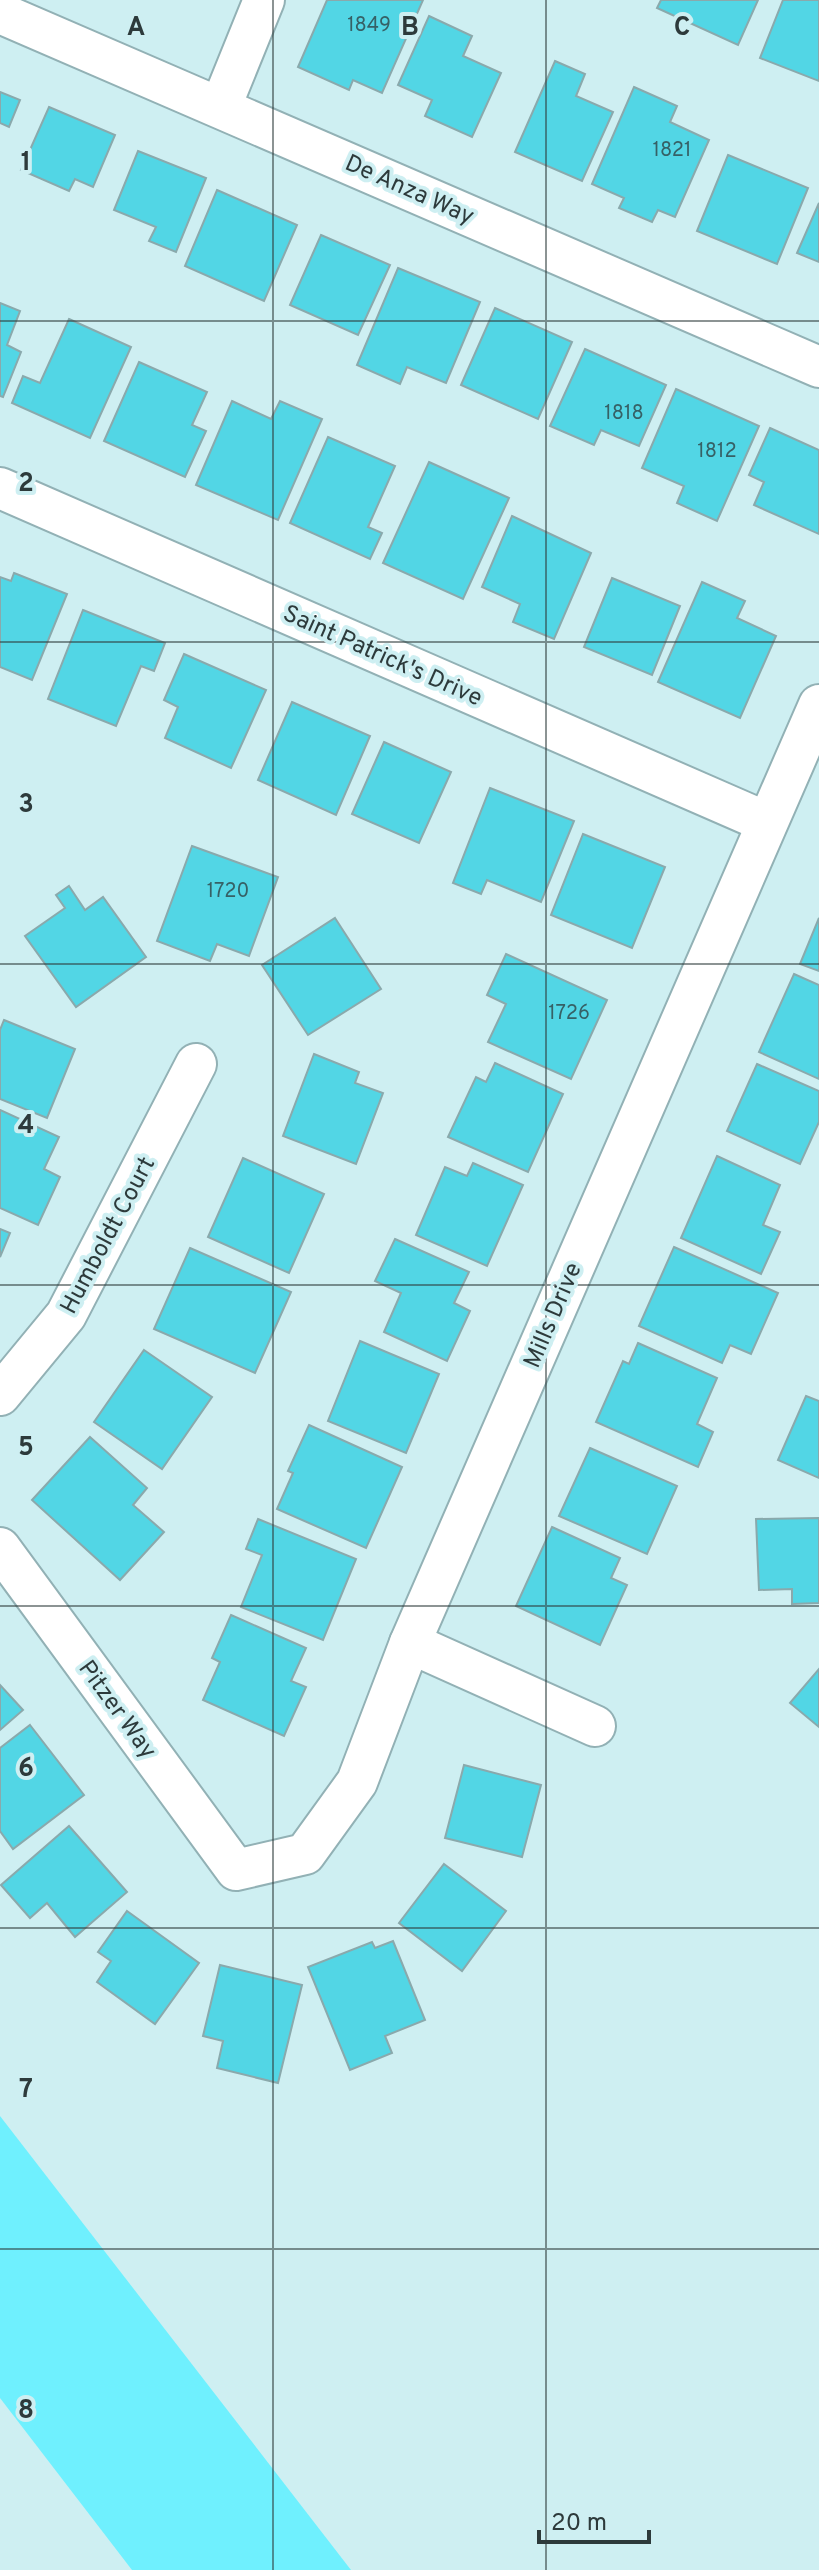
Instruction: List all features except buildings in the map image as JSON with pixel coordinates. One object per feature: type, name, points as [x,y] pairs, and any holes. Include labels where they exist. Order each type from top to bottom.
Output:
[{"type":"street","points":[[221,106],[264,0]]},
{"type":"street","name":"De Anza Way","points":[[0,13],[819,367]]},
{"type":"street","name":"Saint Patrick's Drive","points":[[0,488],[766,822]]},
{"type":"street","name":"Mills Drive","points":[[236,1870],[305,1854],[357,1782],[410,1643],[819,705]]},
{"type":"street","name":"Humboldt Court","points":[[0,1395],[66,1315],[196,1064]]},
{"type":"street","name":"Pitzer Way","points":[[0,1548],[236,1870]]},
{"type":"street","points":[[410,1643],[595,1726]]},
{"type":"shaded area","points":[[0,2116],[351,2570],[132,2570],[0,2398]]}]
